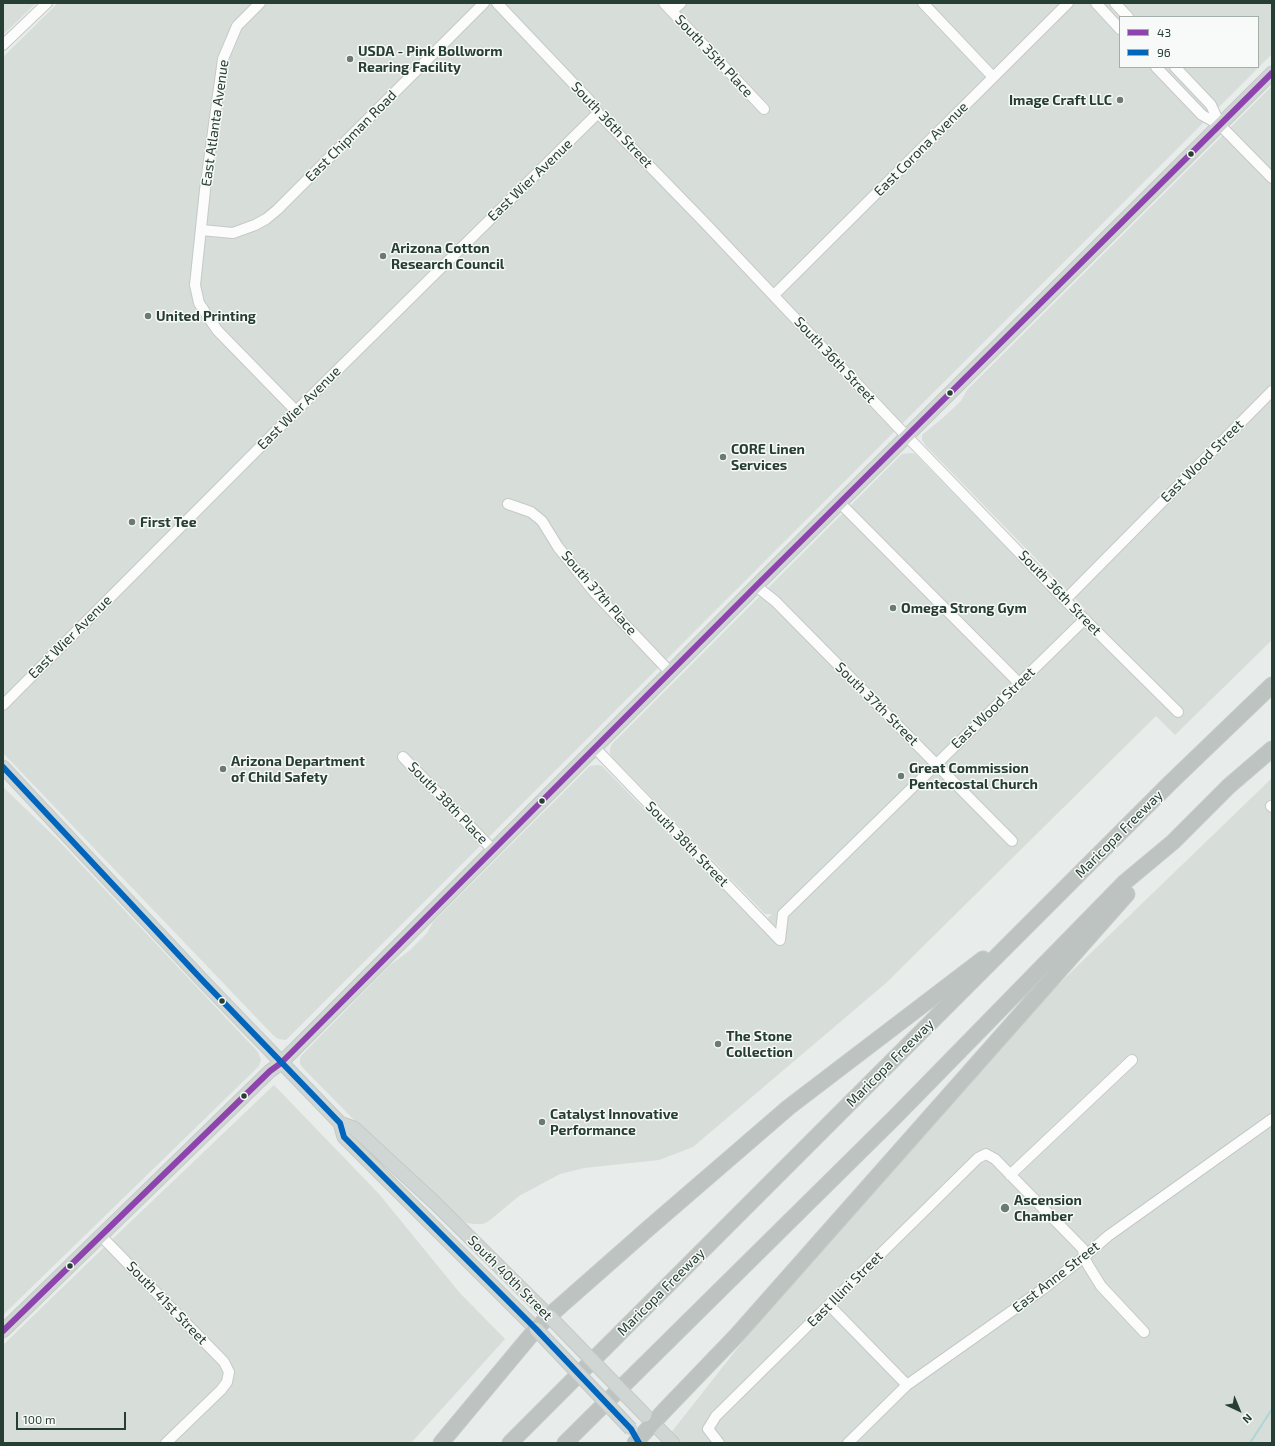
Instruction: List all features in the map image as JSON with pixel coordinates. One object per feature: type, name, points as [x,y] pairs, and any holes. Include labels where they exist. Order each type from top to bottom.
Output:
[{"type":"highway","name":"Maricopa Freeway","points":[[510,1443],[1164,789],[1272,685]]},
{"type":"highway","points":[[636,1439],[649,1419],[663,1412],[737,1335],[1173,842],[1229,786],[1272,749]]},
{"type":"highway","points":[[565,1443],[895,1117],[1125,882],[1173,842]]},
{"type":"highway","points":[[441,1443],[536,1329],[644,1232],[789,1107],[1031,922]]},
{"type":"main road","points":[[3,1330],[281,1063],[756,586],[1272,73]]},
{"type":"main road","name":"South 40th Street","points":[[3,767],[340,1124],[344,1138],[536,1329],[636,1439]]},
{"type":"main road","name":"South 40th Street","points":[[340,1124],[354,1128],[434,1202],[549,1316],[673,1443]]},
{"type":"street","points":[[3,45],[47,3]]},
{"type":"street","name":"East Atlanta Avenue","points":[[201,230],[223,59],[237,26],[260,3]]},
{"type":"street","name":"East Chipman Road","points":[[201,230],[233,234],[266,219],[484,3]]},
{"type":"street","name":"South 36th Street","points":[[497,3],[589,100],[598,113],[907,436],[1065,600],[1178,712]]},
{"type":"street","name":"South 35th Place","points":[[664,3],[764,109]]},
{"type":"street","points":[[672,11],[680,3]]},
{"type":"street","points":[[923,3],[994,77]]},
{"type":"street","name":"East Corona Avenue","points":[[774,296],[1068,3]]},
{"type":"street","points":[[1096,3],[1119,28]]},
{"type":"street","points":[[1115,3],[1127,16]]},
{"type":"street","points":[[1157,68],[1202,114],[1220,125],[1272,178]]},
{"type":"street","points":[[1176,68],[1211,105],[1220,125]]},
{"type":"street","name":"East Wier Avenue","points":[[3,705],[296,410],[598,113]]},
{"type":"street","points":[[201,230],[195,285],[199,303],[225,340],[296,410]]},
{"type":"street","name":"East Wood Street","points":[[1065,600],[1272,391]]},
{"type":"street","points":[[840,503],[1019,683]]},
{"type":"street","name":"South 37th Place","points":[[508,504],[531,512],[542,521],[558,547],[595,593],[670,672]]},
{"type":"street","name":"South 37th Street","points":[[756,586],[775,601],[1012,841]]},
{"type":"street","name":"East Wood Street","points":[[780,940],[783,914],[1084,619]]},
{"type":"street","name":"South 38th Street","points":[[595,748],[780,940]]},
{"type":"street","name":"South 38th Place","points":[[403,756],[494,850]]},
{"type":"street","points":[[1132,1060],[1010,1175],[1083,1249],[1084,1257],[1101,1286],[1144,1332]]},
{"type":"street","name":"East Anne Street","points":[[848,1443],[907,1385],[1043,1289],[1108,1236],[1272,1118]]},
{"type":"street","name":"East Illini Street","points":[[719,1443],[708,1429],[716,1416],[978,1158],[986,1154],[995,1160],[1010,1175]]},
{"type":"street","name":"South 41st Street","points":[[101,1236],[224,1362],[229,1372],[227,1382],[221,1390],[166,1443]]},
{"type":"street","points":[[829,1305],[907,1385]]},
{"type":"shaded area","points":[[3,3],[36,3],[3,35]]},
{"type":"shaded area","points":[[58,3],[1272,3],[1272,54],[1259,67],[1259,16],[1119,16],[1119,68],[1258,68],[286,1040],[278,1039],[273,1035],[3,753],[3,57]]},
{"type":"shaded area","points":[[1272,86],[1272,640],[1175,735],[1156,716],[886,983],[693,1147],[659,1160],[584,1168],[560,1174],[519,1196],[489,1221],[483,1224],[467,1223],[461,1219],[360,1126],[304,1069],[300,1064],[301,1056],[390,965],[409,951],[427,933],[433,922],[590,766],[602,766],[759,926],[772,914],[765,914],[613,758],[610,754],[610,749],[612,744],[902,454],[915,454],[1072,615],[1074,620],[1085,609],[926,446],[922,440],[922,435],[961,401],[967,390]]},
{"type":"shaded area","points":[[1272,778],[1272,1443],[663,1443],[736,1350],[951,1088]]},
{"type":"shaded area","points":[[3,787],[57,839],[144,931],[258,1052],[261,1060],[259,1066],[3,1315]]},
{"type":"shaded area","points":[[274,1085],[379,1194],[459,1292],[505,1339],[411,1443],[3,1443],[3,1345]]},
{"type":"waterway","points":[[1250,1443],[1272,1409]]},
{"type":"transit line","name":"43","points":[[3,1331],[270,1071],[281,1063],[756,586],[1272,73]]},
{"type":"transit line","name":"96","points":[[3,767],[204,982],[340,1123],[344,1137],[536,1329],[631,1429],[639,1443]]},
{"type":"place","name":"USDA - Pink Bollworm Rearing Facility","points":[[350,59]]},
{"type":"place","name":"Image Craft LLC","points":[[1120,100]]},
{"type":"place","name":"Arizona Cotton Research Council","points":[[383,256]]},
{"type":"place","name":"United Printing","points":[[148,316]]},
{"type":"place","name":"CORE Linen Services","points":[[723,457]]},
{"type":"place","name":"First Tee","points":[[132,522]]},
{"type":"place","name":"Omega Strong Gym","points":[[893,608]]},
{"type":"place","name":"Arizona Department of Child Safety","points":[[223,769]]},
{"type":"place","name":"Great Commission Pentecostal Church","points":[[901,776]]},
{"type":"place","name":"The Stone Collection","points":[[718,1044]]},
{"type":"place","name":"Catalyst Innovative Performance","points":[[542,1122]]},
{"type":"place","name":"Ascension Chamber","points":[[1005,1208]]}]
